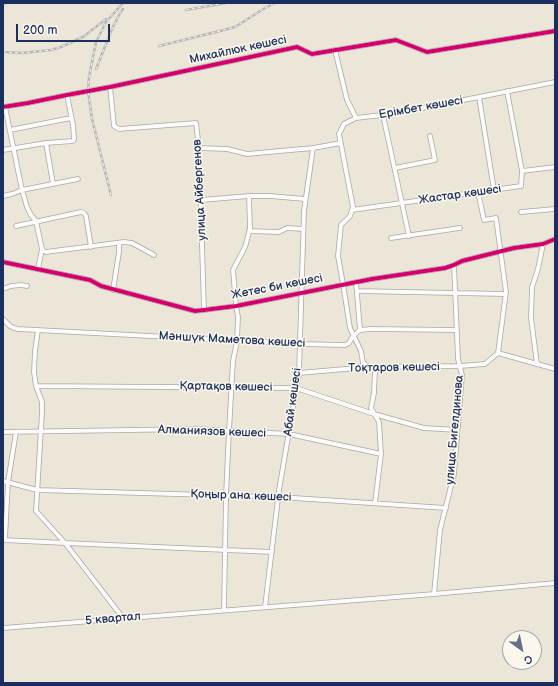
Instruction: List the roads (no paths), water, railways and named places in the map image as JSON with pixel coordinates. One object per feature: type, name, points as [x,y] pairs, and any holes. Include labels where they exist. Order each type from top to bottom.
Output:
[{"type":"street","name":"Михайлюк көшесі","points":[[4,107],[110,87],[297,47],[312,54],[396,40],[427,52],[555,31]]},
{"type":"street","points":[[336,50],[348,100],[356,118],[344,124],[339,134],[354,207],[350,216],[341,225],[338,256],[348,321],[353,336],[361,351],[363,363],[375,371],[374,393],[371,408],[379,422],[381,454],[375,503]]},
{"type":"street","name":"Ерімбет көшесі","points":[[356,118],[400,113],[555,82]]},
{"type":"street","name":"улица Айбергенов","points":[[110,87],[114,126],[120,129],[196,123],[199,148],[204,310]]},
{"type":"street","points":[[507,92],[522,171],[555,167]]},
{"type":"street","points":[[3,150],[46,143],[73,141],[74,125],[71,118],[67,95]]},
{"type":"street","points":[[479,97],[494,190]]},
{"type":"street","points":[[4,107],[22,190],[27,207],[36,221],[42,249],[38,269]]},
{"type":"street","points":[[383,114],[409,236]]},
{"type":"street","points":[[10,130],[71,118]]},
{"type":"street","points":[[395,168],[435,160],[430,136]]},
{"type":"street","points":[[46,143],[53,184]]},
{"type":"street","points":[[199,148],[227,149],[247,154],[313,148],[341,143]]},
{"type":"street","name":"Абай көшесі","points":[[265,607],[279,497],[299,373],[304,211],[313,148]]},
{"type":"street","name":"Жастар көшесі","points":[[352,210],[403,204],[520,186],[522,171]]},
{"type":"street","points":[[3,196],[22,190],[78,179]]},
{"type":"street","points":[[478,192],[484,220],[496,218],[505,294],[498,353],[555,369]]},
{"type":"street","points":[[201,200],[249,196],[306,199]]},
{"type":"street","points":[[224,610],[226,495],[231,387],[233,361],[237,341],[238,317],[232,270],[245,247],[250,229],[249,196]]},
{"type":"street","points":[[521,212],[555,209]]},
{"type":"street","points":[[16,226],[81,212],[86,216],[90,247]]},
{"type":"street","points":[[249,231],[279,232],[287,228],[303,229]]},
{"type":"street","points":[[391,238],[460,228]]},
{"type":"street","name":"Жетес би көшесі","points":[[3,262],[90,280],[113,290],[195,311],[236,306],[343,284],[445,268],[462,261],[514,248],[543,244],[555,239]]},
{"type":"street","points":[[42,249],[46,252],[124,242],[132,243],[154,255]]},
{"type":"street","points":[[113,290],[119,243]]},
{"type":"street","points":[[537,364],[530,318],[532,287],[538,269],[543,244]]},
{"type":"street","name":"улица Бигелдинова","points":[[434,594],[440,530],[454,474],[462,375],[458,359],[454,265]]},
{"type":"street","points":[[356,282],[360,330],[457,330]]},
{"type":"street","points":[[3,289],[12,286],[27,286]]},
{"type":"street","points":[[357,291],[505,294]]},
{"type":"street","name":"Мәншүк Маметова көшесі","points":[[3,319],[14,328],[300,344],[345,345],[349,343],[353,336],[360,330]]},
{"type":"street","points":[[38,330],[34,372],[36,386],[42,402],[36,511],[66,543],[122,618]]},
{"type":"street","name":"Тоқтаров көшесі","points":[[299,373],[368,367],[460,366],[485,364],[498,353]]},
{"type":"street","name":"Қартақов көшесі","points":[[36,386],[296,388],[374,414],[424,428],[457,430]]},
{"type":"street","name":"Алманиязов көшесі","points":[[3,432],[196,429],[289,434],[381,454]]},
{"type":"street","points":[[16,432],[5,482],[4,540],[272,552]]},
{"type":"street","name":"Қоңыр ана көшесі","points":[[5,482],[37,490],[279,497],[446,508]]},
{"type":"street","name":"5 квартал","points":[[3,628],[555,583]]},
{"type":"railway","points":[[3,5],[7,3]]},
{"type":"railway","points":[[111,195],[92,119],[88,91],[89,77],[96,42],[106,22],[123,3]]},
{"type":"railway","points":[[186,10],[226,3]]},
{"type":"railway","points":[[159,46],[235,27],[275,3]]},
{"type":"railway","points":[[96,69],[112,29],[123,9]]},
{"type":"railway","points":[[3,52],[22,53],[51,50],[61,47],[83,37],[106,19]]}]
